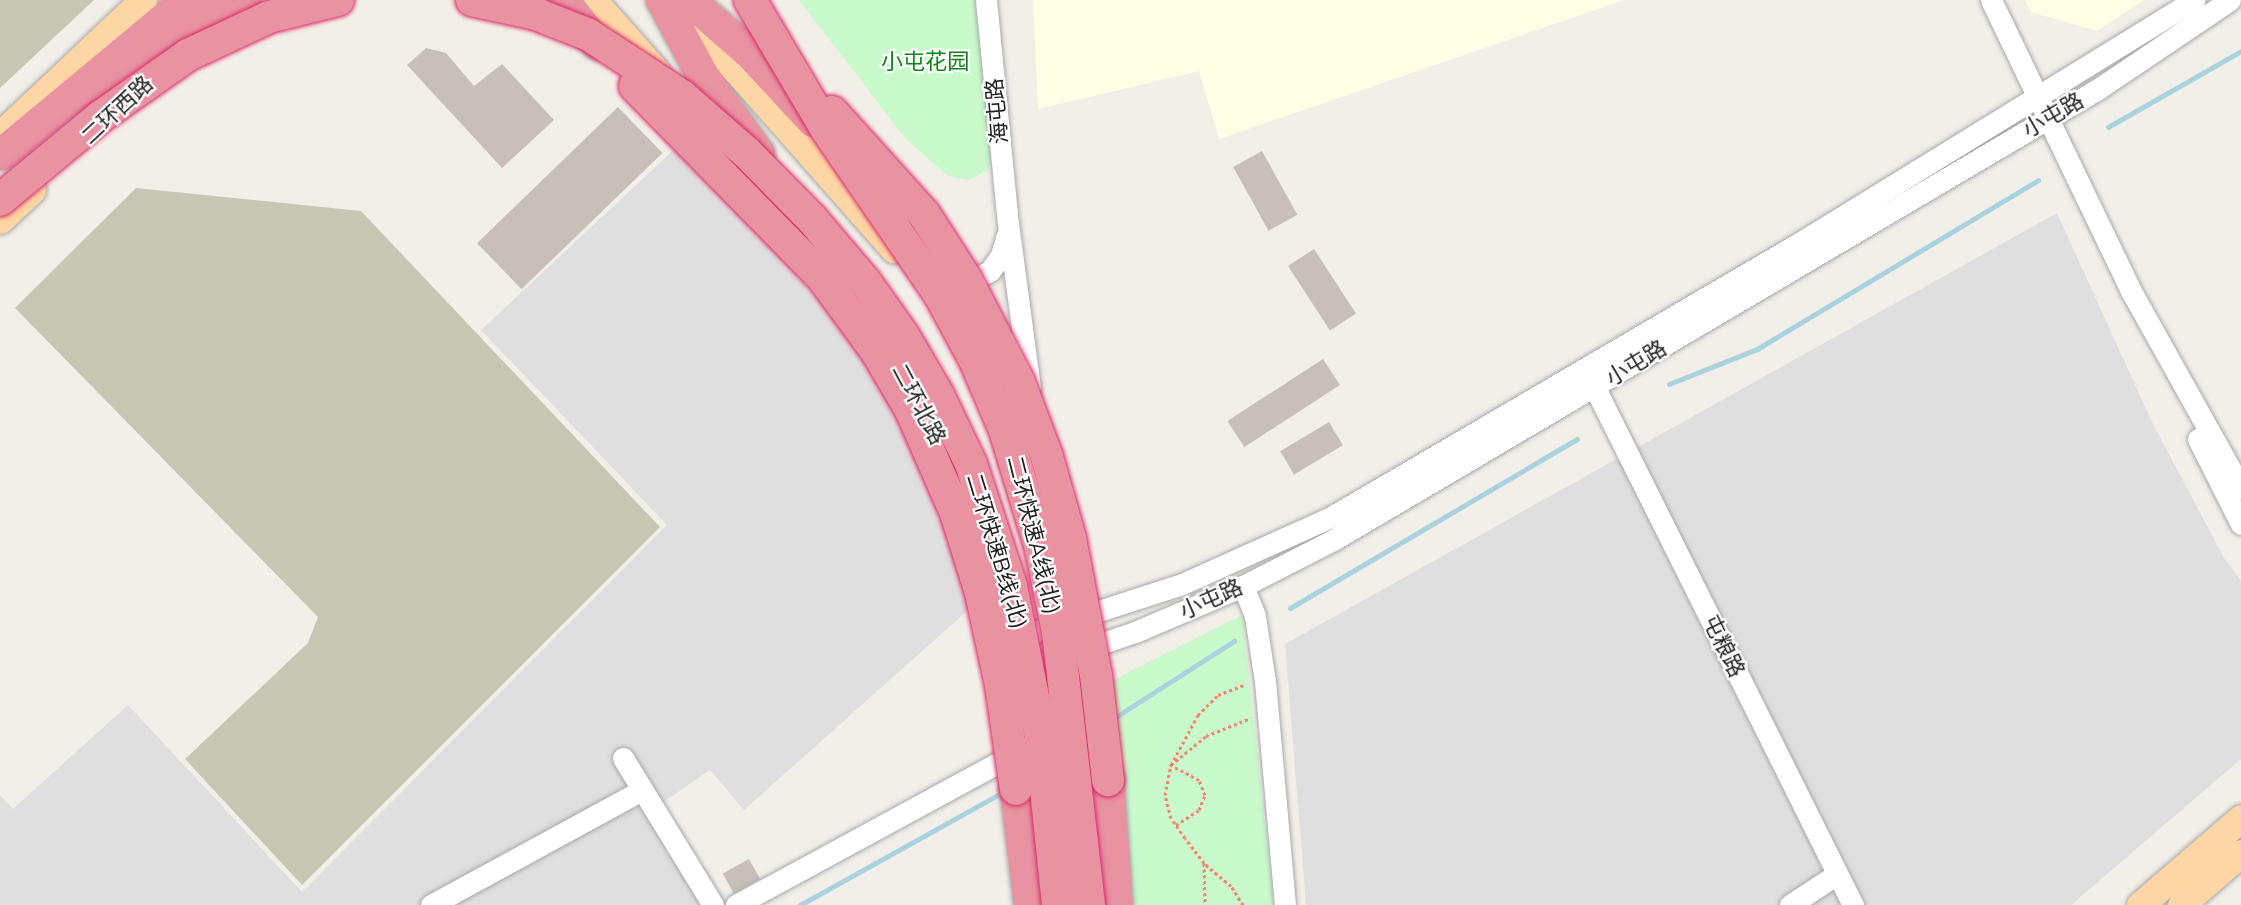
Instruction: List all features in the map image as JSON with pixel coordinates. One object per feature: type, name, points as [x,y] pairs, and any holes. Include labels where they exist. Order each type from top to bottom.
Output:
[{"type":"highway","points":[[1,148],[166,0]]},
{"type":"highway","points":[[1,148],[189,0]]},
{"type":"highway","points":[[0,199],[211,0]]},
{"type":"highway","points":[[198,34],[246,0]]},
{"type":"highway","points":[[0,199],[107,111],[188,55],[269,17],[338,0]]},
{"type":"highway","points":[[472,0],[555,21],[635,62],[722,129],[828,237]]},
{"type":"highway","points":[[549,0],[589,14]]},
{"type":"highway","points":[[563,0],[589,14],[635,86],[824,278],[878,352],[927,441],[966,542],[992,638],[1009,736],[1030,905]]},
{"type":"highway","points":[[662,0],[693,58],[727,111],[828,237]]},
{"type":"highway","points":[[689,0],[778,83],[875,200]]},
{"type":"highway","points":[[721,0],[874,156],[924,214],[971,287],[1019,382],[1059,497],[1086,616],[1102,726],[1117,905]]},
{"type":"highway","points":[[750,0],[802,91],[875,200]]},
{"type":"highway","name":"二环快速A线(北)","points":[[875,200],[958,327],[991,394],[1027,495],[1050,588],[1065,680],[1089,905]]},
{"type":"highway","name":"二环快速B线(北)","points":[[828,237],[885,308],[921,364],[955,429],[985,502],[1011,586],[1032,680],[1058,905]]},
{"type":"main road","points":[[1,148],[143,0]]},
{"type":"main road","name":"二环西路","points":[[0,220],[234,0]]},
{"type":"main road","points":[[675,0],[865,214],[916,278],[960,347],[1002,429],[1043,534],[1066,619],[1088,739],[1105,905]]},
{"type":"main road","name":"二环北路","points":[[589,14],[818,255],[887,345],[925,411],[957,480],[984,553],[1007,640],[1026,747],[1043,905]]},
{"type":"main road","points":[[2140,905],[2241,818]]},
{"type":"main road","points":[[2181,905],[2241,853]]},
{"type":"street","name":"海屯路","points":[[986,0],[1008,223],[1066,619]]},
{"type":"street","points":[[1991,0],[2131,291],[2241,488]]},
{"type":"street","name":"小屯路","points":[[1007,640],[1066,619],[1182,584],[1333,516],[1801,242],[2195,0]]},
{"type":"street","name":"小屯路","points":[[1014,674],[1073,654],[1243,586],[1335,539],[1595,388],[2108,83],[2230,0]]},
{"type":"street","points":[[2049,117],[2177,396],[2241,524]]},
{"type":"street","points":[[916,278],[944,290],[976,282],[1001,255],[1008,223]]},
{"type":"street","name":"屯粮路","points":[[1595,388],[1853,905]]},
{"type":"street","points":[[1243,586],[1255,616],[1265,681],[1285,905]]},
{"type":"street","points":[[736,905],[1026,747]]},
{"type":"street","points":[[622,758],[713,905]]},
{"type":"street","points":[[431,905],[642,790]]},
{"type":"street","points":[[1790,905],[1837,874]]},
{"type":"path","points":[[1243,905],[1231,886],[1204,863],[1176,825],[1165,795],[1171,765],[1198,715],[1218,695],[1238,686],[1265,681]]},
{"type":"path","points":[[1171,765],[1184,751],[1222,727],[1269,716]]},
{"type":"path","points":[[1171,765],[1199,780],[1205,795],[1199,810],[1176,825]]},
{"type":"path","points":[[1204,863],[1205,905]]},
{"type":"shaded area","points":[[0,0],[94,0],[0,88]]},
{"type":"shaded area","points":[[1033,0],[1624,0],[1219,139],[1199,71],[1038,109]]},
{"type":"shaded area","points":[[2025,0],[2144,0],[2097,31],[2031,12]]},
{"type":"shaded area","points":[[680,144],[864,351],[940,494],[976,603],[744,810],[710,770],[649,812],[704,905],[0,905],[0,795],[13,809],[128,705],[302,892],[667,525],[481,330]]},
{"type":"shaded area","points":[[136,188],[361,211],[660,527],[302,885],[185,759],[308,643],[318,617],[15,308]]},
{"type":"shaded area","points":[[2057,213],[2152,422],[2224,558],[2241,581],[2241,759],[2071,905],[1306,905],[1285,644]]},
{"type":"green space","name":"小屯花园","points":[[799,0],[981,0],[995,152],[987,171],[968,180],[948,176],[905,138]]},
{"type":"green space","points":[[1242,615],[1274,905],[1132,905],[1111,681]]},
{"type":"building","points":[[426,48],[446,53],[474,86],[502,64],[554,120],[502,168],[407,65]]},
{"type":"building","points":[[618,107],[662,153],[521,289],[477,243]]},
{"type":"building","points":[[1262,151],[1297,215],[1269,231],[1233,167]]},
{"type":"building","points":[[1314,249],[1356,314],[1330,330],[1288,266]]},
{"type":"building","points":[[1323,359],[1340,385],[1244,447],[1227,421]]},
{"type":"building","points":[[1329,422],[1343,445],[1294,475],[1280,451]]},
{"type":"building","points":[[749,859],[760,879],[734,894],[723,874]]},
{"type":"waterway","points":[[2108,127],[2241,51]]},
{"type":"waterway","points":[[1669,384],[1757,349],[2038,180]]},
{"type":"waterway","points":[[1290,608],[1577,439]]},
{"type":"waterway","points":[[1114,718],[1234,641]]},
{"type":"waterway","points":[[800,905],[1001,793]]}]
